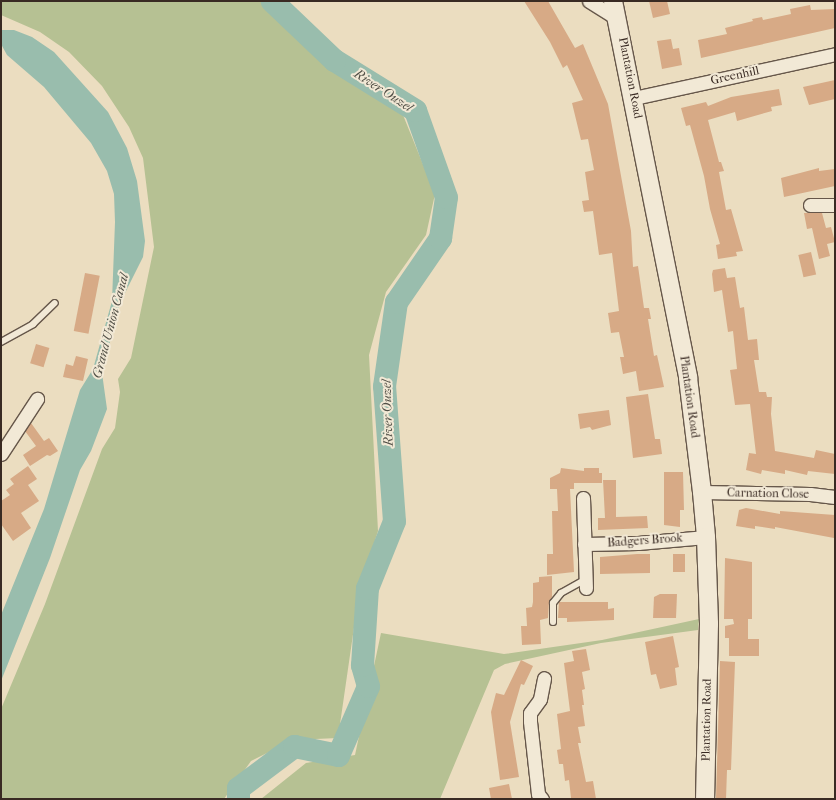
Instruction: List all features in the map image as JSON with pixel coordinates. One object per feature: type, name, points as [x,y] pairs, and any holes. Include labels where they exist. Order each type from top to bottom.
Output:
[{"type":"street","points":[[589,1],[618,19]]},
{"type":"street","name":"Plantation Road","points":[[613,1],[634,98],[688,378],[702,492],[706,537],[709,624],[705,799]]},
{"type":"street","name":"Greenhill","points":[[634,98],[835,54]]},
{"type":"street","points":[[810,205],[835,205]]},
{"type":"street","points":[[1,454],[37,399]]},
{"type":"street","name":"Carnation Close","points":[[702,492],[810,494],[835,497]]},
{"type":"street","points":[[583,498],[586,584]]},
{"type":"street","name":"Badgers Brook","points":[[584,544],[638,543],[706,537]]},
{"type":"street","points":[[542,799],[538,794],[530,713],[540,699],[544,678]]},
{"type":"lane","points":[[1,342],[33,324],[55,303]]},
{"type":"lane","points":[[553,622],[553,603],[561,593],[586,584]]},
{"type":"shaded area","points":[[1,1],[263,1],[328,64],[403,115],[435,194],[426,235],[386,292],[369,355],[378,531],[360,586],[338,738],[293,740],[251,761],[224,799],[1,799],[1,709],[45,604],[102,449],[115,428],[120,392],[118,379],[131,358],[154,247],[143,158],[129,127],[102,86],[69,52],[40,32],[1,15]]},
{"type":"shaded area","points":[[699,619],[698,630],[601,643],[505,664],[494,670],[440,799],[261,799],[306,763],[355,755],[381,633],[504,654],[602,640]]},
{"type":"water","name":"Grand Union Canal","points":[[1,30],[14,30],[32,37],[54,52],[108,112],[127,148],[137,181],[145,241],[143,257],[120,303],[102,373],[107,409],[91,451],[80,470],[50,558],[1,681],[1,615],[44,509],[80,390],[93,369],[112,301],[115,222],[114,194],[107,171],[91,143],[44,87],[7,55],[1,44]]},
{"type":"building","points":[[524,1],[548,1],[575,48],[583,44],[608,104],[631,231],[633,267],[638,266],[644,308],[649,308],[651,319],[648,319],[654,356],[657,355],[664,387],[639,391],[636,371],[623,374],[620,357],[624,357],[619,332],[611,333],[608,313],[619,311],[612,253],[599,255],[593,211],[584,212],[582,201],[589,200],[585,172],[594,170],[588,139],[581,140],[572,103],[583,100],[567,65],[563,68],[550,42]]},
{"type":"building","points":[[649,1],[667,1],[670,14],[653,18]]},
{"type":"building","points":[[810,5],[811,10],[835,9],[835,28],[701,58],[698,40],[727,34],[725,28],[753,21],[752,19],[762,17],[763,20],[791,14],[790,9]]},
{"type":"building","points":[[671,39],[673,49],[679,48],[682,65],[662,69],[657,41]]},
{"type":"building","points":[[835,80],[835,99],[809,105],[803,87]]},
{"type":"building","points":[[779,89],[782,105],[771,107],[772,111],[737,121],[735,112],[708,120],[719,162],[721,162],[724,171],[719,172],[726,210],[731,209],[743,251],[736,252],[737,256],[718,259],[716,245],[720,244],[710,209],[704,176],[690,125],[686,126],[681,108],[706,102],[708,106],[731,97]]},
{"type":"building","points":[[819,168],[819,171],[835,169],[835,186],[784,197],[781,178]]},
{"type":"building","points":[[804,213],[822,213],[826,228],[831,227],[835,242],[827,244],[830,256],[819,259],[812,228],[807,229]]},
{"type":"building","points":[[811,252],[816,274],[804,277],[798,255]]},
{"type":"building","points":[[725,268],[727,278],[735,277],[740,308],[744,307],[748,340],[757,339],[759,360],[754,360],[759,392],[766,392],[767,397],[772,397],[771,414],[775,451],[814,458],[816,450],[835,454],[835,474],[808,471],[807,475],[785,470],[785,474],[762,470],[761,474],[746,470],[749,453],[756,454],[750,404],[735,405],[730,370],[737,369],[733,331],[728,332],[722,290],[714,292],[712,274],[713,270]]},
{"type":"building","points":[[85,273],[100,276],[88,334],[74,331]]},
{"type":"building","points":[[36,344],[49,348],[44,367],[30,363]]},
{"type":"building","points":[[76,356],[88,359],[83,381],[63,377],[66,364],[73,366]]},
{"type":"building","points":[[648,394],[655,439],[660,439],[662,454],[633,458],[626,397]]},
{"type":"building","points":[[609,410],[611,425],[592,430],[590,427],[580,429],[578,414]]},
{"type":"building","points":[[31,423],[44,441],[49,438],[58,451],[50,456],[47,455],[30,466],[23,455],[36,446],[25,431]]},
{"type":"building","points":[[28,466],[37,479],[28,485],[39,501],[21,513],[31,528],[13,541],[1,524],[1,501],[10,495],[6,490],[14,484],[10,479]]},
{"type":"building","points":[[561,468],[584,471],[584,468],[599,468],[599,473],[602,473],[602,483],[574,483],[574,489],[570,489],[574,572],[547,575],[547,554],[553,554],[552,511],[558,511],[557,489],[550,489],[550,478],[560,473]]},
{"type":"building","points":[[664,472],[683,472],[684,510],[680,510],[680,527],[664,525]]},
{"type":"building","points":[[603,480],[616,480],[616,517],[647,516],[648,528],[598,530],[598,518],[605,518]]},
{"type":"building","points":[[746,508],[780,514],[780,511],[835,515],[834,538],[775,527],[775,529],[755,526],[755,529],[736,526],[739,510]]},
{"type":"building","points":[[650,554],[650,573],[600,574],[600,557]]},
{"type":"building","points":[[673,554],[685,554],[685,572],[673,572]]},
{"type":"building","points":[[725,558],[752,562],[752,619],[748,619],[748,639],[759,639],[759,656],[729,656],[729,638],[725,638],[725,626],[734,624],[733,619],[724,619]]},
{"type":"building","points":[[552,576],[552,597],[549,602],[548,618],[540,620],[541,644],[522,645],[521,626],[527,626],[526,608],[532,607],[533,583],[539,582],[539,577]]},
{"type":"building","points":[[660,594],[677,594],[676,618],[653,618],[654,597]]},
{"type":"building","points":[[559,602],[608,602],[608,609],[614,608],[614,620],[567,622],[567,618],[558,618]]},
{"type":"building","points":[[673,636],[679,667],[675,668],[677,685],[660,689],[656,674],[651,675],[645,642]]},
{"type":"building","points":[[586,649],[590,670],[582,672],[585,689],[582,690],[584,705],[582,705],[585,726],[578,727],[581,743],[578,743],[586,782],[593,781],[596,799],[571,798],[569,780],[565,781],[563,764],[559,764],[557,750],[561,749],[557,714],[570,711],[564,663],[574,661],[572,651]]},
{"type":"building","points":[[521,660],[533,666],[524,685],[521,684],[510,722],[519,777],[500,780],[491,712],[496,693],[504,695]]},
{"type":"building","points":[[720,661],[735,662],[731,770],[727,770],[726,799],[716,799]]},
{"type":"building","points":[[509,784],[512,799],[491,799],[489,788]]},
{"type":"waterway","name":"River Ouzel","points":[[238,799],[238,788],[294,746],[338,755],[368,686],[362,665],[367,588],[394,521],[384,386],[396,302],[440,238],[446,197],[415,110],[334,60],[272,1]]}]
